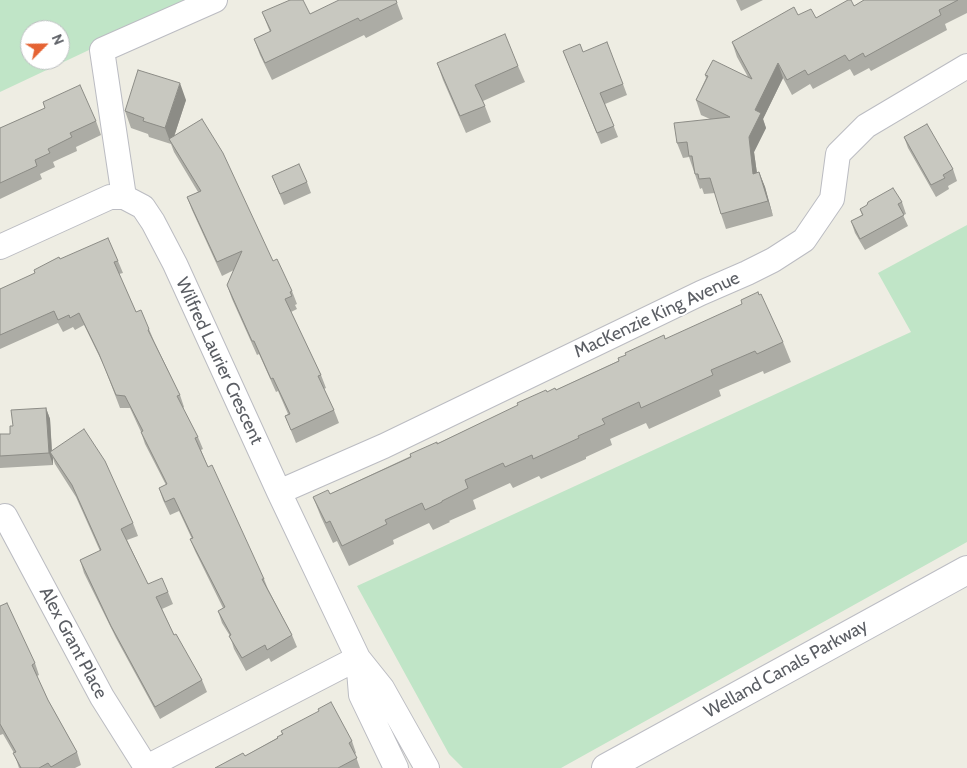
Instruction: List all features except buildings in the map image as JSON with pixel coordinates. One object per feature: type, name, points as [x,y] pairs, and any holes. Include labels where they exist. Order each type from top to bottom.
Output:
[{"type":"main road","name":"Welland Canals Parkway","points":[[606,768],[967,570]]},
{"type":"street","points":[[0,247],[110,197],[124,197],[102,50],[215,0]]},
{"type":"street","name":"MacKenzie King Avenue","points":[[279,492],[384,446],[692,297],[773,260],[804,240],[832,199],[838,154],[866,126],[967,66]]},
{"type":"street","name":"Wilfred Laurier Crescent","points":[[124,197],[143,207],[153,222],[358,658],[382,688],[427,768]]},
{"type":"street","name":"Alex Grant Place","points":[[6,516],[102,698],[146,768]]},
{"type":"street","points":[[146,768],[358,658]]},
{"type":"street","name":"Wilfred Laurier Crescent","points":[[358,658],[361,695],[396,768]]},
{"type":"green space","points":[[0,0],[195,0],[70,59],[70,20],[20,20],[20,70],[47,70],[0,92]]},
{"type":"green space","points":[[967,225],[967,542],[561,768],[463,768],[449,754],[357,586],[911,332],[878,273]]}]
